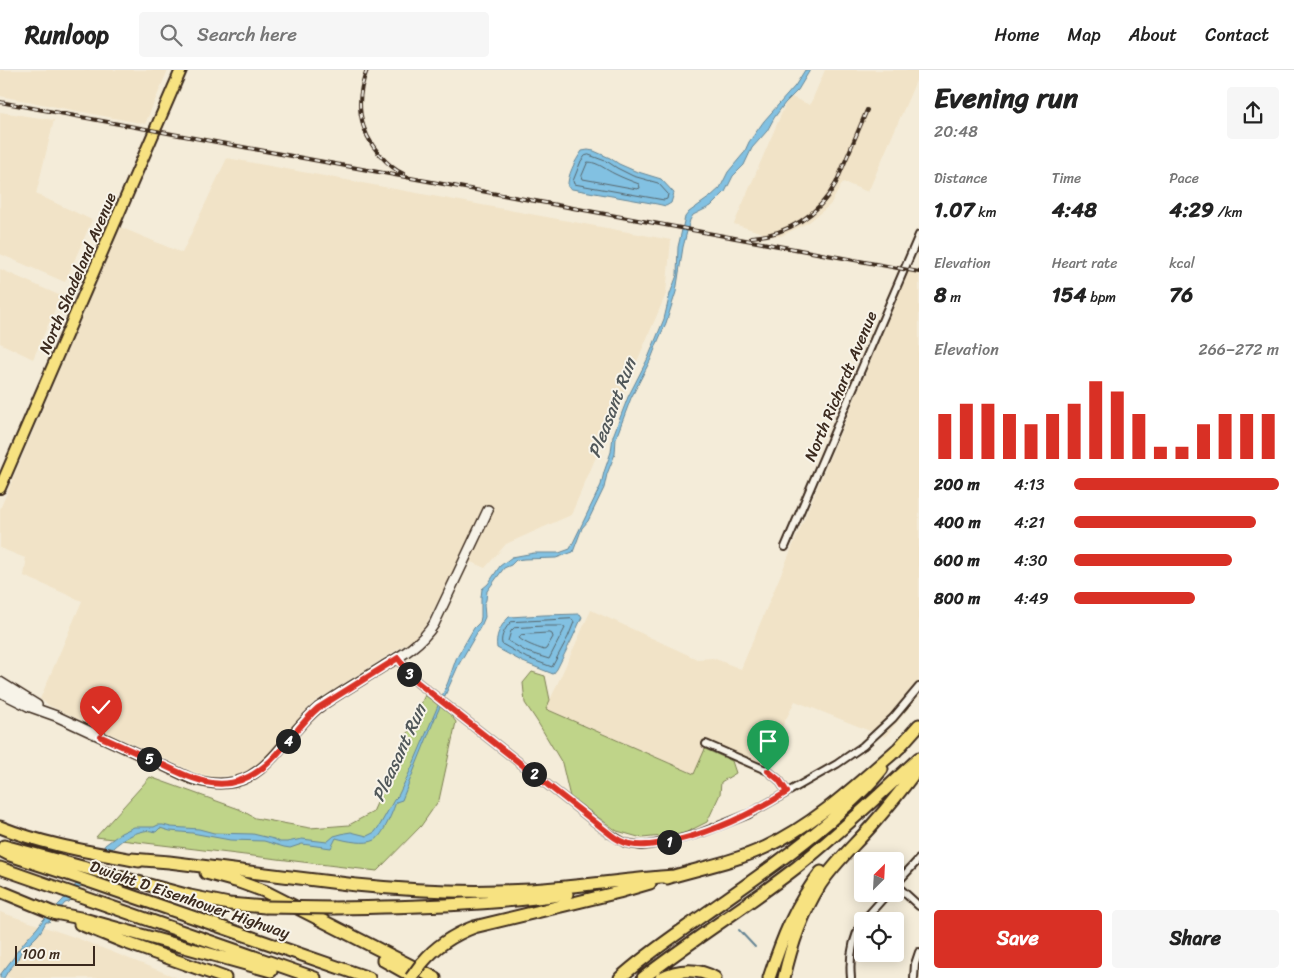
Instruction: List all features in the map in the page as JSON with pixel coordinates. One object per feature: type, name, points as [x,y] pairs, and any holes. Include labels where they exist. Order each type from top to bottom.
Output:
[{"type":"highway","points":[[620,978],[653,951],[802,844],[870,784],[919,726]]},
{"type":"highway","points":[[411,978],[434,949],[452,937],[474,927],[619,892],[710,867],[765,847],[785,837],[832,806],[900,747]]},
{"type":"highway","points":[[643,978],[780,880],[821,848],[919,758]]},
{"type":"highway","points":[[784,978],[798,929],[819,887],[836,864],[872,825],[919,768]]},
{"type":"highway","points":[[769,978],[785,932],[809,888],[832,860],[906,784]]},
{"type":"highway","points":[[0,826],[42,842],[85,852],[226,878],[254,887],[435,978]]},
{"type":"highway","points":[[0,845],[69,869],[109,874],[229,904],[265,907],[333,908],[482,902],[641,885]]},
{"type":"highway","name":"Dwight D Eisenhower Highway","points":[[0,850],[10,855],[69,869],[100,885],[369,978]]},
{"type":"highway","points":[[126,859],[169,862],[384,888],[450,891],[499,891],[546,888],[674,876]]},
{"type":"highway","name":"Dwight D Eisenhower Highway","points":[[0,868],[315,978]]},
{"type":"highway","points":[[0,891],[50,912],[256,966],[293,978]]},
{"type":"highway","points":[[296,907],[415,978]]},
{"type":"highway","points":[[71,918],[124,942],[225,978]]},
{"type":"highway","points":[[193,967],[215,978]]},
{"type":"highway","points":[[662,978],[673,973],[688,970],[701,972],[715,978]]},
{"type":"main road","name":"North Shadeland Avenue","points":[[0,488],[181,70]]},
{"type":"street","name":"North Richardt Avenue","points":[[785,547],[919,235]]},
{"type":"street","points":[[0,692],[192,779],[212,784],[230,783],[249,777],[269,762],[318,708],[398,658],[419,642],[432,626],[488,510]]},
{"type":"street","points":[[398,658],[410,674],[434,695],[610,834],[621,841],[642,846],[687,837],[713,829],[749,814],[843,760],[863,746],[893,718],[919,687]]},
{"type":"street","points":[[0,682],[56,716]]},
{"type":"street","points":[[706,744],[768,771],[779,780],[787,792]]},
{"type":"street","points":[[904,875],[919,859]]},
{"type":"street","points":[[904,893],[919,906]]},
{"type":"street","points":[[872,912],[880,902]]},
{"type":"street","points":[[851,978],[850,966],[854,944]]},
{"type":"street","points":[[914,978],[915,964],[919,952]]},
{"type":"shaded area","points":[[0,70],[168,70],[145,124],[0,96]]},
{"type":"shaded area","points":[[825,70],[919,70],[919,74],[868,192],[843,182],[830,205],[809,222],[781,236],[772,236],[734,224],[789,96],[810,105]]},
{"type":"shaded area","points":[[0,112],[54,120],[36,194],[92,220],[65,282],[0,254]]},
{"type":"shaded area","points":[[227,158],[671,240],[666,294],[571,515],[506,544],[485,568],[471,562],[457,564],[421,634],[314,702],[268,755],[248,770],[238,775],[213,777],[194,772],[50,706],[40,699],[82,601],[24,576],[25,558],[0,548],[0,509],[120,227],[182,253]]},
{"type":"shaded area","points":[[0,269],[61,296],[33,359],[0,343]]},
{"type":"shaded area","points":[[908,272],[919,274],[919,696],[885,737],[795,701],[759,773],[705,749],[695,774],[546,709],[591,610],[697,659],[713,658],[741,669]]},
{"type":"shaded area","points":[[0,912],[74,937],[178,978],[10,978],[0,970]]},
{"type":"green space","points":[[532,672],[545,676],[550,700],[546,709],[694,774],[705,749],[732,761],[736,773],[721,782],[720,794],[707,822],[683,834],[642,838],[617,831],[570,797],[562,763],[525,703],[523,683]]},
{"type":"green space","points":[[425,695],[450,714],[456,722],[439,800],[421,826],[377,871],[96,837],[150,777],[239,809],[255,818],[310,828],[349,825],[373,812]]},
{"type":"water","name":"Pleasant Run","points":[[805,70],[810,70],[798,90],[785,103],[767,131],[752,148],[744,165],[733,176],[725,192],[711,206],[693,215],[690,220],[683,247],[676,292],[666,323],[651,359],[631,398],[616,438],[615,454],[604,488],[588,521],[582,528],[573,552],[556,558],[516,560],[504,568],[487,591],[484,604],[485,617],[482,624],[459,664],[402,800],[396,802],[378,838],[361,842],[336,838],[331,848],[302,844],[290,848],[264,841],[230,840],[160,828],[156,832],[146,831],[132,835],[121,841],[102,859],[69,902],[65,903],[49,922],[46,922],[37,936],[23,947],[17,961],[4,978],[0,978],[0,975],[26,940],[94,863],[105,845],[121,833],[134,827],[163,825],[199,829],[214,833],[253,834],[280,842],[302,839],[327,842],[334,836],[345,833],[351,832],[367,836],[375,832],[398,796],[411,769],[456,659],[474,628],[480,622],[482,589],[488,584],[500,566],[512,557],[534,553],[559,553],[570,549],[601,485],[611,452],[613,436],[628,397],[648,358],[664,319],[677,275],[678,247],[685,217],[720,188],[728,172],[744,153],[749,142],[764,121],[795,86]]},
{"type":"water","points":[[588,150],[610,158],[635,171],[661,179],[674,193],[671,203],[666,206],[568,187],[570,173],[574,164],[582,151]]},
{"type":"water","points":[[580,614],[582,617],[553,674],[523,662],[497,648],[499,631],[509,617]]},
{"type":"waterway","points":[[739,930],[755,947]]},
{"type":"railway","points":[[367,70],[363,81],[360,103],[363,125],[380,155],[391,166],[404,174]]},
{"type":"railway","points":[[0,102],[919,272]]},
{"type":"railway","points":[[751,237],[777,232],[789,227],[801,221],[821,205],[836,183],[867,110]]},
{"type":"route","points":[[101,737],[192,779],[212,784],[238,781],[263,768],[318,708],[398,658],[417,682],[610,834],[625,843],[642,846],[676,840],[713,829],[749,814],[787,792],[779,780],[768,771]]}]
